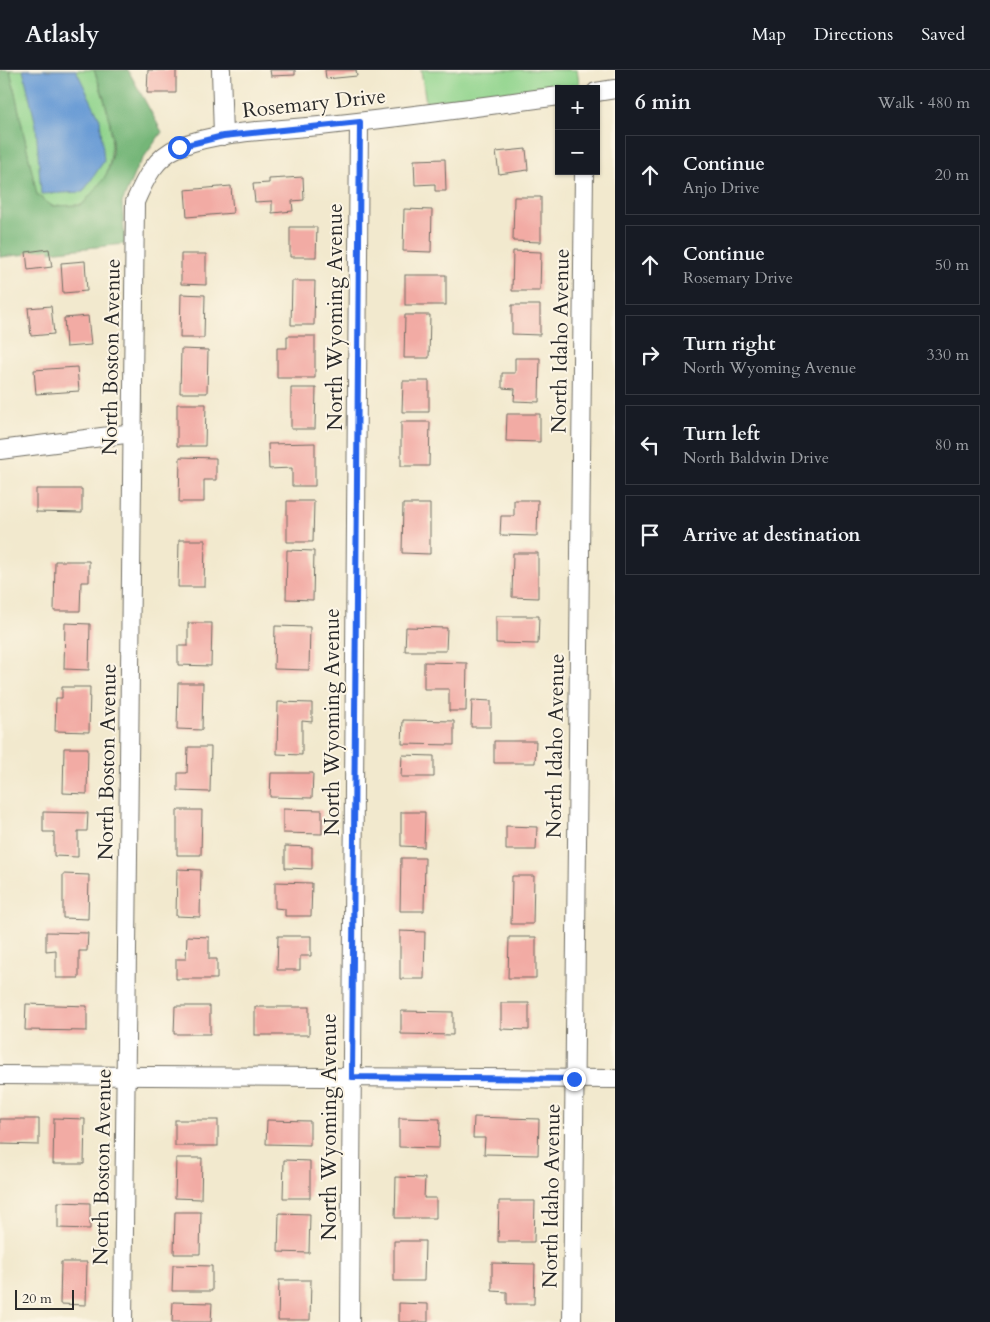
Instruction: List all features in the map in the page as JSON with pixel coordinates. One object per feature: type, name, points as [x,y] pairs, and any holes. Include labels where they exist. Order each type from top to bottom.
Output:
[{"type":"street","points":[[221,70],[223,136]]},
{"type":"street","points":[[600,91],[615,89]]},
{"type":"street","name":"Rosemary Drive","points":[[136,202],[147,175],[161,159],[179,147],[223,136],[360,122],[555,97]]},
{"type":"street","name":"North Wyoming Avenue","points":[[350,1322],[360,122]]},
{"type":"street","name":"North Idaho Avenue","points":[[572,1322],[584,175]]},
{"type":"street","name":"North Boston Avenue","points":[[123,1322],[136,202]]},
{"type":"street","points":[[0,450],[133,433]]},
{"type":"street","points":[[0,1075],[615,1079]]},
{"type":"green space","points":[[0,70],[10,70],[37,195],[52,206],[82,205],[104,178],[112,153],[112,139],[107,109],[94,70],[128,70],[162,132],[137,167],[122,203],[125,244],[0,257]]},
{"type":"green space","points":[[10,70],[94,70],[103,95],[109,122],[111,135],[110,162],[104,179],[82,205],[52,206],[37,195]]},
{"type":"green space","points":[[421,70],[577,70],[579,85],[555,85],[555,90],[427,109]]},
{"type":"water","points":[[23,70],[76,70],[100,119],[104,161],[83,192],[41,194],[36,125]]},
{"type":"building","points":[[148,70],[176,70],[176,93],[147,93]]},
{"type":"building","points":[[270,70],[295,70],[295,75],[271,76]]},
{"type":"building","points":[[325,70],[356,70],[357,76],[326,79]]},
{"type":"building","points":[[526,149],[528,170],[499,174],[496,152]]},
{"type":"building","points":[[445,159],[446,191],[435,191],[435,184],[415,185],[414,160]]},
{"type":"building","points":[[303,177],[304,200],[292,201],[293,211],[272,213],[272,201],[255,202],[253,184],[269,183],[269,179]]},
{"type":"building","points":[[231,186],[233,213],[187,217],[185,190]]},
{"type":"building","points":[[514,197],[541,197],[541,242],[513,241]]},
{"type":"building","points":[[404,209],[432,210],[431,252],[403,251]]},
{"type":"building","points":[[290,227],[317,227],[316,257],[290,257]]},
{"type":"building","points":[[49,249],[52,267],[28,270],[26,252]]},
{"type":"building","points":[[513,251],[541,252],[540,291],[512,291]]},
{"type":"building","points":[[181,254],[206,254],[206,285],[181,284]]},
{"type":"building","points":[[85,261],[87,291],[63,293],[61,263]]},
{"type":"building","points":[[405,275],[446,275],[446,305],[405,305]]},
{"type":"building","points":[[292,281],[315,281],[314,325],[291,325]]},
{"type":"building","points":[[181,294],[205,295],[204,338],[180,338]]},
{"type":"building","points":[[512,305],[540,305],[540,335],[512,334]]},
{"type":"building","points":[[51,306],[54,334],[31,336],[28,308]]},
{"type":"building","points":[[405,315],[430,315],[429,358],[404,358]]},
{"type":"building","points":[[88,316],[91,345],[66,347],[64,318]]},
{"type":"building","points":[[287,336],[315,336],[315,378],[277,378],[277,348],[287,348]]},
{"type":"building","points":[[181,349],[208,350],[207,393],[180,393]]},
{"type":"building","points":[[515,358],[540,358],[539,402],[514,401],[515,389],[502,388],[502,373],[515,373]]},
{"type":"building","points":[[77,367],[79,391],[36,394],[34,370]]},
{"type":"building","points":[[403,381],[429,381],[429,412],[402,412]]},
{"type":"building","points":[[291,388],[316,388],[315,429],[291,429]]},
{"type":"building","points":[[177,404],[206,404],[205,446],[177,446]]},
{"type":"building","points":[[507,414],[540,414],[540,442],[506,441]]},
{"type":"building","points":[[401,422],[430,422],[429,466],[401,466]]},
{"type":"building","points":[[315,443],[315,486],[292,486],[292,468],[269,469],[268,444]]},
{"type":"building","points":[[180,457],[216,458],[216,480],[204,480],[204,502],[179,502]]},
{"type":"building","points":[[36,489],[82,489],[82,513],[36,512]]},
{"type":"building","points":[[514,500],[538,500],[537,536],[500,535],[501,516],[514,516]]},
{"type":"building","points":[[287,501],[314,501],[313,542],[287,542]]},
{"type":"building","points":[[403,504],[430,504],[430,554],[402,553]]},
{"type":"building","points":[[179,540],[205,540],[204,587],[178,587]]},
{"type":"building","points":[[287,550],[314,551],[313,600],[286,599]]},
{"type":"building","points":[[513,553],[538,553],[538,598],[512,597]]},
{"type":"building","points":[[55,561],[89,561],[89,582],[81,582],[80,611],[54,611]]},
{"type":"building","points":[[496,616],[539,616],[538,644],[496,643]]},
{"type":"building","points":[[65,623],[90,624],[89,670],[64,669]]},
{"type":"building","points":[[188,623],[212,623],[211,666],[178,665],[178,646],[188,646]]},
{"type":"building","points":[[275,626],[310,627],[309,670],[274,669]]},
{"type":"building","points":[[406,627],[447,628],[446,651],[405,651]]},
{"type":"building","points":[[424,662],[467,663],[466,711],[449,711],[449,689],[424,689]]},
{"type":"building","points":[[178,683],[203,683],[202,730],[177,729]]},
{"type":"building","points":[[62,687],[90,687],[89,732],[55,731],[56,698],[62,698]]},
{"type":"building","points":[[472,700],[491,701],[491,727],[471,727]]},
{"type":"building","points":[[278,702],[312,703],[312,722],[302,721],[302,755],[277,754]]},
{"type":"building","points":[[403,720],[454,721],[454,745],[402,744]]},
{"type":"building","points":[[494,741],[536,741],[535,763],[494,763]]},
{"type":"building","points":[[188,747],[211,747],[210,792],[178,791],[178,773],[187,773]]},
{"type":"building","points":[[64,748],[88,748],[87,794],[63,793]]},
{"type":"building","points":[[402,755],[434,756],[434,777],[401,777]]},
{"type":"building","points":[[271,773],[313,773],[312,798],[270,797]]},
{"type":"building","points":[[283,809],[322,810],[322,834],[283,833]]},
{"type":"building","points":[[177,810],[202,810],[201,855],[177,855]]},
{"type":"building","points":[[43,812],[88,813],[87,831],[78,831],[78,857],[54,856],[54,832],[43,832]]},
{"type":"building","points":[[401,812],[425,812],[424,847],[401,846]]},
{"type":"building","points":[[506,826],[537,827],[536,850],[506,850]]},
{"type":"building","points":[[285,846],[312,847],[312,869],[285,868]]},
{"type":"building","points":[[401,858],[425,858],[424,911],[400,911]]},
{"type":"building","points":[[177,869],[201,870],[200,917],[176,916]]},
{"type":"building","points":[[63,874],[89,875],[88,919],[63,918]]},
{"type":"building","points":[[512,876],[534,876],[533,924],[511,924]]},
{"type":"building","points":[[275,882],[312,883],[311,916],[285,916],[285,909],[275,908]]},
{"type":"building","points":[[400,931],[425,932],[424,979],[400,979]]},
{"type":"building","points":[[46,932],[88,933],[87,951],[79,951],[79,978],[56,978],[56,950],[46,951]]},
{"type":"building","points":[[187,936],[209,937],[209,959],[217,959],[217,979],[176,979],[176,959],[186,959]]},
{"type":"building","points":[[278,936],[311,936],[311,956],[300,956],[300,970],[277,970]]},
{"type":"building","points":[[509,937],[536,937],[536,978],[508,978]]},
{"type":"building","points":[[501,1003],[529,1003],[529,1030],[501,1029]]},
{"type":"building","points":[[26,1004],[87,1006],[87,1031],[25,1030]]},
{"type":"building","points":[[175,1006],[210,1006],[210,1034],[174,1034]]},
{"type":"building","points":[[255,1007],[309,1007],[309,1035],[255,1035]]},
{"type":"building","points":[[401,1011],[453,1012],[453,1035],[401,1034]]},
{"type":"building","points":[[474,1117],[539,1119],[538,1155],[484,1154],[485,1138],[473,1138]]},
{"type":"building","points":[[54,1118],[85,1119],[84,1164],[53,1164]]},
{"type":"building","points":[[399,1118],[440,1119],[439,1148],[399,1147]]},
{"type":"building","points":[[0,1119],[39,1119],[39,1145],[0,1144]]},
{"type":"building","points":[[175,1120],[218,1120],[218,1146],[175,1146]]},
{"type":"building","points":[[267,1120],[310,1121],[310,1145],[266,1144]]},
{"type":"building","points":[[176,1158],[202,1158],[201,1199],[175,1198]]},
{"type":"building","points":[[284,1160],[310,1161],[310,1198],[283,1198]]},
{"type":"building","points":[[396,1177],[425,1178],[424,1198],[436,1198],[436,1218],[395,1218]]},
{"type":"building","points":[[499,1201],[535,1201],[534,1242],[498,1242]]},
{"type":"building","points":[[58,1202],[90,1203],[90,1229],[58,1228]]},
{"type":"building","points":[[175,1212],[201,1212],[200,1254],[174,1254]]},
{"type":"building","points":[[279,1213],[310,1214],[309,1253],[278,1252]]},
{"type":"building","points":[[394,1241],[425,1241],[424,1281],[394,1281]]},
{"type":"building","points":[[61,1262],[87,1262],[86,1305],[60,1304]]},
{"type":"building","points":[[492,1263],[535,1264],[534,1304],[507,1304],[507,1292],[492,1291]]},
{"type":"building","points":[[173,1265],[212,1266],[212,1291],[172,1291]]},
{"type":"building","points":[[279,1280],[311,1280],[310,1320],[278,1320]]},
{"type":"building","points":[[173,1302],[212,1303],[211,1322],[172,1322]]},
{"type":"building","points":[[399,1303],[428,1304],[428,1322],[399,1322]]},
{"type":"route","points":[[179,147],[223,136],[360,122],[352,1077],[574,1079]]}]
